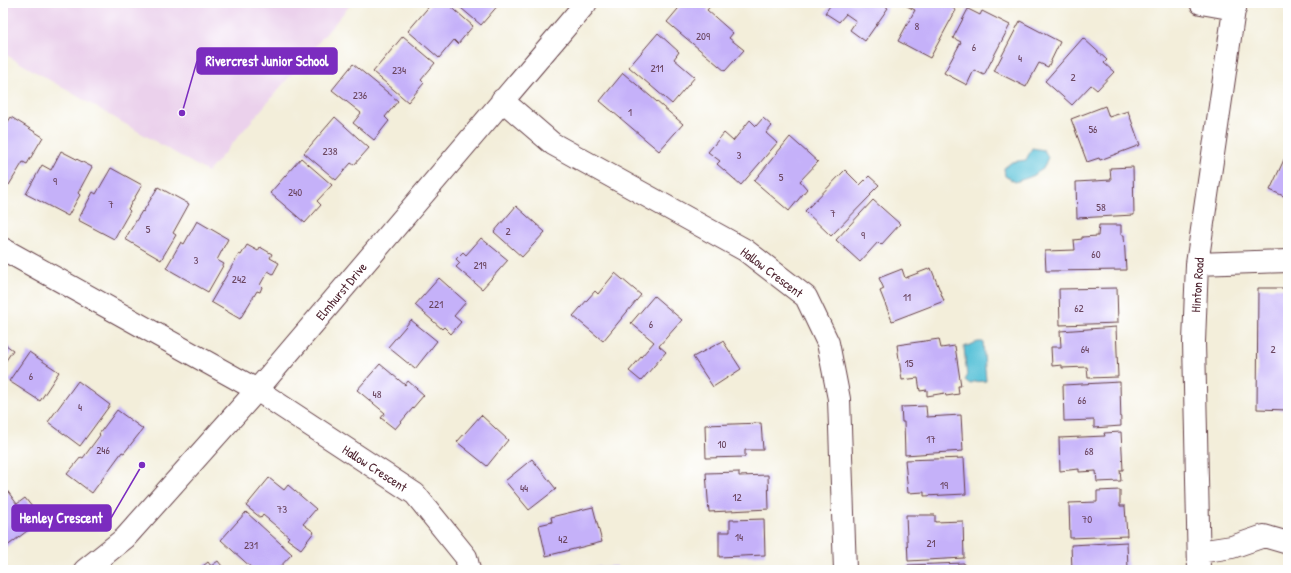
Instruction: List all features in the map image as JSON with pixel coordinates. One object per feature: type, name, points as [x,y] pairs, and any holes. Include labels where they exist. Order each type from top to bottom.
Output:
[{"type":"street","name":"Elmhurst Drive","points":[[85,570],[125,538],[257,390],[586,3]]},
{"type":"street","points":[[1201,3],[1235,6]]},
{"type":"street","name":"Hinton Road","points":[[1199,561],[1194,342],[1198,264],[1235,6]]},
{"type":"street","name":"Hallow Crescent","points":[[502,100],[553,144],[745,250],[806,297],[828,343],[839,399],[845,570]]},
{"type":"street","name":"Hallow Crescent","points":[[3,249],[257,390],[415,494],[466,557],[470,570]]},
{"type":"street","points":[[1198,264],[1288,261]]},
{"type":"street","points":[[1199,561],[1232,547],[1264,536],[1288,543]]},
{"type":"shaded area","points":[[3,3],[352,3],[208,172],[3,53]]},
{"type":"water","points":[[1032,148],[1044,150],[1048,157],[1043,169],[1030,177],[1015,182],[1005,176],[1004,168],[1012,162],[1026,160]]},
{"type":"water","points":[[978,342],[983,342],[986,381],[973,382],[970,384],[965,380],[967,377],[964,347]]},
{"type":"building","points":[[432,3],[447,3],[473,26],[458,44],[454,40],[439,58],[408,31]]},
{"type":"building","points":[[455,3],[500,3],[481,25]]},
{"type":"building","points":[[683,3],[713,3],[707,10],[733,33],[729,38],[744,50],[725,71],[667,22]]},
{"type":"building","points":[[832,3],[887,3],[885,6],[888,8],[865,41],[850,30],[856,21],[846,14],[839,22],[825,13]]},
{"type":"building","points":[[906,3],[944,3],[956,10],[930,58],[898,41],[915,10],[905,5]]},
{"type":"building","points":[[968,9],[980,15],[982,11],[1010,25],[984,75],[974,70],[967,85],[944,73],[961,42],[953,38]]},
{"type":"building","points":[[1020,21],[1060,42],[1048,67],[1039,63],[1026,87],[994,71]]},
{"type":"building","points":[[658,33],[679,52],[674,59],[695,77],[672,104],[629,67]]},
{"type":"building","points":[[403,36],[435,63],[421,80],[424,83],[408,102],[373,72]]},
{"type":"building","points":[[1083,38],[1107,60],[1104,63],[1114,72],[1097,90],[1091,85],[1072,105],[1045,81]]},
{"type":"building","points":[[353,64],[398,101],[385,117],[389,121],[374,140],[353,123],[361,113],[332,90]]},
{"type":"building","points":[[623,73],[683,124],[659,151],[600,101]]},
{"type":"building","points":[[1105,106],[1109,117],[1128,111],[1140,145],[1100,160],[1099,158],[1087,162],[1071,119]]},
{"type":"building","points":[[11,117],[43,137],[27,164],[23,162],[9,185],[3,182],[3,130]]},
{"type":"building","points":[[335,117],[369,148],[354,165],[351,163],[336,180],[304,153]]},
{"type":"building","points":[[763,118],[772,126],[766,133],[777,143],[741,185],[717,164],[720,161],[708,152],[724,133],[733,141],[750,120],[756,126]]},
{"type":"building","points":[[790,137],[818,162],[800,181],[807,189],[789,211],[754,181]]},
{"type":"building","points":[[61,151],[92,167],[78,193],[80,195],[68,216],[26,194],[42,165],[51,170]]},
{"type":"building","points":[[1288,151],[1288,198],[1270,190]]},
{"type":"building","points":[[301,158],[332,185],[317,201],[321,205],[305,223],[270,193]]},
{"type":"building","points":[[1133,167],[1134,215],[1077,218],[1076,182],[1111,180],[1110,168]]},
{"type":"building","points":[[111,168],[142,185],[128,209],[130,211],[114,239],[78,220],[93,192],[96,194]]},
{"type":"building","points":[[845,170],[860,185],[869,176],[879,185],[831,236],[805,211]]},
{"type":"building","points":[[158,187],[189,204],[173,233],[176,235],[161,260],[125,239]]},
{"type":"building","points":[[873,200],[900,224],[881,245],[878,242],[860,262],[836,240]]},
{"type":"building","points":[[516,206],[545,232],[522,257],[494,232]]},
{"type":"building","points":[[197,221],[228,239],[217,260],[224,264],[208,292],[166,268],[181,242],[184,244]]},
{"type":"building","points":[[1099,225],[1121,225],[1121,235],[1124,235],[1126,270],[1046,271],[1045,251],[1075,250],[1074,240],[1082,239],[1082,237],[1098,236]]},
{"type":"building","points":[[481,238],[508,260],[482,289],[456,267],[460,263],[456,259],[463,252],[466,255]]},
{"type":"building","points":[[247,245],[258,251],[260,247],[272,254],[270,258],[279,263],[273,274],[268,271],[260,285],[262,287],[260,292],[257,291],[240,319],[211,302],[239,254],[241,255]]},
{"type":"building","points":[[931,268],[944,301],[892,321],[880,291],[884,289],[879,278],[902,269],[905,278]]},
{"type":"building","points":[[615,273],[641,295],[603,341],[573,316],[595,291],[598,294]]},
{"type":"building","points":[[439,278],[466,302],[454,316],[461,322],[451,334],[444,327],[442,329],[415,305]]},
{"type":"building","points":[[1117,288],[1118,323],[1060,325],[1059,289]]},
{"type":"building","points":[[1258,288],[1288,288],[1288,410],[1257,409]]},
{"type":"building","points":[[654,296],[682,320],[659,346],[666,352],[641,381],[629,371],[654,342],[631,323]]},
{"type":"building","points":[[411,320],[437,341],[415,369],[388,347]]},
{"type":"building","points":[[1116,327],[1118,377],[1088,378],[1087,367],[1062,368],[1062,365],[1052,366],[1051,347],[1061,347],[1060,331]]},
{"type":"building","points":[[939,339],[941,348],[955,346],[961,386],[958,386],[959,394],[946,396],[945,393],[927,396],[927,390],[920,391],[918,378],[902,380],[897,345]]},
{"type":"building","points":[[723,341],[741,369],[713,387],[693,357]]},
{"type":"building","points":[[3,343],[13,350],[3,365]]},
{"type":"building","points":[[29,352],[59,372],[40,401],[9,381]]},
{"type":"building","points":[[380,364],[405,385],[408,381],[424,395],[395,429],[381,418],[385,413],[357,390]]},
{"type":"building","points":[[78,381],[110,405],[80,446],[48,422]]},
{"type":"building","points":[[1120,382],[1121,426],[1094,428],[1094,420],[1064,421],[1063,385]]},
{"type":"building","points":[[926,406],[927,417],[961,415],[963,451],[905,455],[904,422],[902,422],[901,407]]},
{"type":"building","points":[[117,410],[143,429],[124,453],[122,452],[92,493],[67,474],[81,457],[83,458]]},
{"type":"building","points":[[481,415],[508,440],[487,466],[457,442]]},
{"type":"building","points":[[761,423],[763,450],[745,450],[745,457],[706,458],[705,425]]},
{"type":"building","points":[[1121,432],[1123,470],[1120,470],[1121,481],[1097,482],[1096,471],[1079,472],[1079,469],[1060,471],[1059,438],[1105,436],[1104,433]]},
{"type":"building","points":[[964,458],[966,494],[924,496],[924,492],[908,493],[905,460]]},
{"type":"building","points":[[532,459],[556,489],[529,510],[505,481]]},
{"type":"building","points":[[739,472],[739,476],[768,475],[769,509],[709,512],[706,473]]},
{"type":"building","points":[[269,478],[284,490],[288,485],[316,509],[303,524],[314,532],[301,549],[287,539],[289,537],[263,515],[261,518],[246,506]]},
{"type":"building","points":[[3,485],[17,504],[25,498],[40,517],[29,525],[31,528],[6,547],[3,544]]},
{"type":"building","points":[[1120,490],[1120,506],[1125,506],[1127,536],[1070,538],[1069,503],[1097,502],[1097,491]]},
{"type":"building","points":[[593,507],[602,542],[546,556],[539,525],[552,522],[551,517]]},
{"type":"building","points":[[246,512],[292,554],[277,570],[254,570],[221,540]]},
{"type":"building","points":[[906,515],[935,515],[935,522],[963,521],[964,558],[908,561]]},
{"type":"building","points":[[764,519],[765,555],[719,557],[719,532],[730,532],[730,520]]},
{"type":"building","points":[[1127,542],[1128,570],[1072,570],[1071,545]]},
{"type":"building","points":[[218,561],[225,570],[198,570],[208,562],[211,566]]},
{"type":"building","points":[[964,563],[965,570],[908,570],[908,565]]},
{"type":"building","points":[[617,566],[617,570],[588,570],[588,567]]},
{"type":"building","points":[[410,567],[410,570],[375,570],[375,568]]},
{"type":"place","name":"Rivercrest Junior School","points":[[182,113]]},
{"type":"place","name":"Henley Crescent","points":[[142,465]]}]
